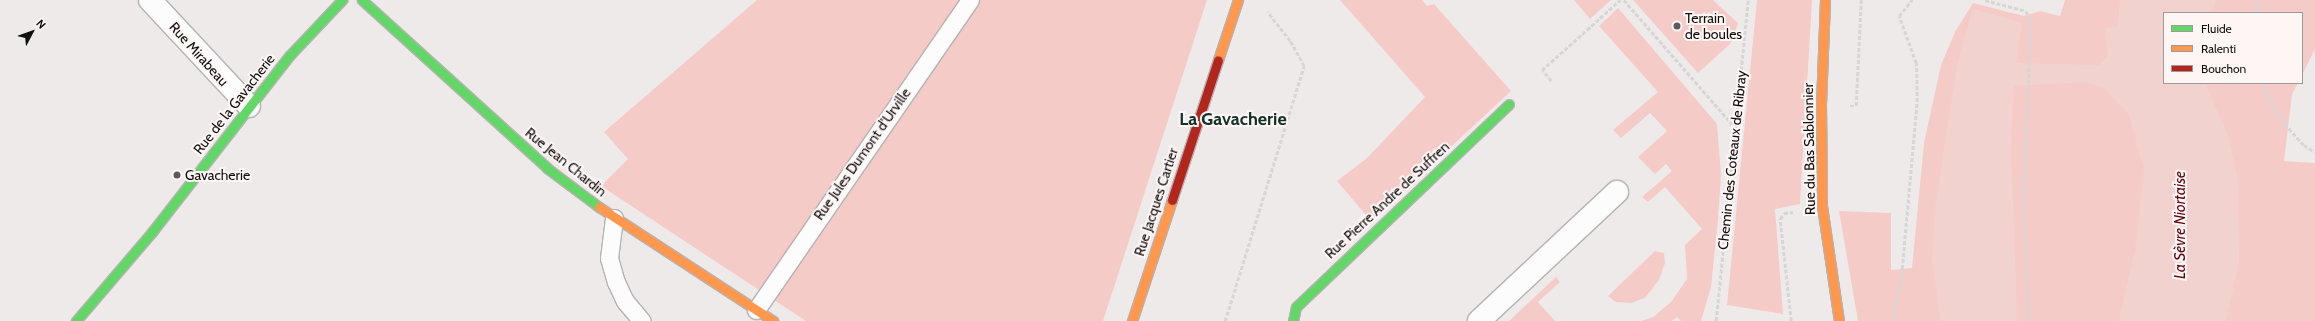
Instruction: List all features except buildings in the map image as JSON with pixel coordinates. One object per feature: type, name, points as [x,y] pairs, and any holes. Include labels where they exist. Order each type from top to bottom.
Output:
[{"type":"street","name":"Rue Mirabeau","points":[[150,0],[249,106]]},
{"type":"street","name":"Rue de la Gavacherie","points":[[76,321],[152,232],[290,55],[342,0]]},
{"type":"street","name":"Rue Jean Chardin","points":[[362,0],[547,168],[614,218],[773,321]]},
{"type":"street","name":"Rue Jacques Cartier","points":[[1132,321],[1238,0]]},
{"type":"street","name":"Rue du Bas Sablonnier","points":[[1825,0],[1821,106],[1822,206],[1839,321]]},
{"type":"street","name":"Rue Pierre Andre de Suffren","points":[[1293,321],[1296,307],[1510,104]]},
{"type":"street","points":[[1479,321],[1618,192]]},
{"type":"lane","name":"Rue Jules Dumont d'Urville","points":[[756,310],[970,0]]},
{"type":"lane","points":[[614,218],[609,258],[622,295],[642,321]]},
{"type":"path","points":[[1551,81],[1542,70],[1620,0]]},
{"type":"path","points":[[1624,0],[1734,127]]},
{"type":"path","name":"Chemin des Coteaux de Ribray","points":[[1716,321],[1734,127],[1748,0]]},
{"type":"path","points":[[1860,10],[1861,0]]},
{"type":"path","points":[[1893,321],[1902,269],[1917,102],[1916,63],[1899,16],[1912,0]]},
{"type":"path","points":[[1985,0],[2026,11],[2031,20],[2028,60],[2024,199],[2029,321]]},
{"type":"path","points":[[2256,12],[2257,0]]},
{"type":"path","points":[[1225,321],[1304,66],[1290,41],[1266,14],[1268,7]]},
{"type":"path","points":[[2263,84],[2269,100],[2286,124],[2304,145],[2315,152]]},
{"type":"path","points":[[1791,321],[1780,219],[1784,213],[1822,206]]},
{"type":"shaded area","points":[[757,0],[1207,0],[1103,321],[806,321],[601,186],[628,159],[604,132]]},
{"type":"shaded area","points":[[1340,0],[1422,0],[1427,6],[1434,4],[1511,91],[1371,221],[1337,181],[1367,158],[1425,97]]},
{"type":"shaded area","points":[[1574,0],[1611,0],[1590,19]]},
{"type":"shaded area","name":"Terrain de boules","points":[[1633,0],[1713,0],[1738,23],[1731,43],[1698,73]]},
{"type":"shaded area","points":[[1757,0],[1812,0],[1800,204],[1775,209],[1783,314],[1727,305]]},
{"type":"shaded area","points":[[2065,0],[2315,0],[2315,49],[2303,73],[2303,12],[2163,12],[2163,84],[2297,84],[2292,94],[2284,161],[2315,163],[2315,321],[1858,321],[1839,211],[1891,213],[1891,270],[1912,268],[1924,143],[1941,65],[1955,32],[1973,3],[2024,16],[2040,11],[2060,16]]},
{"type":"shaded area","points":[[1618,8],[1717,124],[1721,175],[1718,220],[1711,287],[1701,321],[1681,321],[1677,317],[1672,321],[1641,321],[1653,317],[1671,302],[1687,279],[1685,245],[1702,229],[1665,187],[1648,202],[1642,197],[1672,171],[1666,164],[1655,174],[1638,157],[1667,131],[1650,113],[1621,138],[1613,130],[1658,92],[1599,26]]},
{"type":"shaded area","points":[[1655,251],[1664,253],[1665,263],[1659,280],[1645,298],[1631,303],[1616,302],[1608,296]]},
{"type":"shaded area","points":[[1556,277],[1560,282],[1538,302],[1555,321],[1509,321]]},
{"type":"water","name":"La Sèvre Niortaise","points":[[2120,0],[2216,0],[2211,12],[2163,12],[2163,84],[2205,84],[2229,138],[2238,182],[2239,261],[2226,321],[2119,321],[2135,250],[2144,170],[2129,114],[2104,88],[2085,82],[2014,86],[2011,143],[2017,321],[1941,321],[1932,260],[1935,209],[1958,60],[1973,9],[2022,23],[2016,63],[2099,65],[2108,56],[2105,29],[2118,26]]},
{"type":"traffic: fast","points":[[76,321],[152,232],[290,55],[342,0]]},
{"type":"traffic: fast","points":[[362,0],[547,168],[599,207]]},
{"type":"traffic: fast","points":[[1293,321],[1296,307],[1509,104]]},
{"type":"traffic: slow","points":[[1218,60],[1238,0]]},
{"type":"traffic: slow","points":[[1825,0],[1821,105],[1822,206],[1839,321]]},
{"type":"traffic: slow","points":[[1132,321],[1172,200]]},
{"type":"traffic: slow","points":[[599,207],[773,321]]},
{"type":"traffic: jam","points":[[1172,200],[1218,60]]},
{"type":"place","name":"Terrain de boules","points":[[1677,26]]},
{"type":"place","name":"Gavacherie","points":[[177,175]]},
{"type":"district","name":"La Gavacherie","points":[[1233,119]]}]
